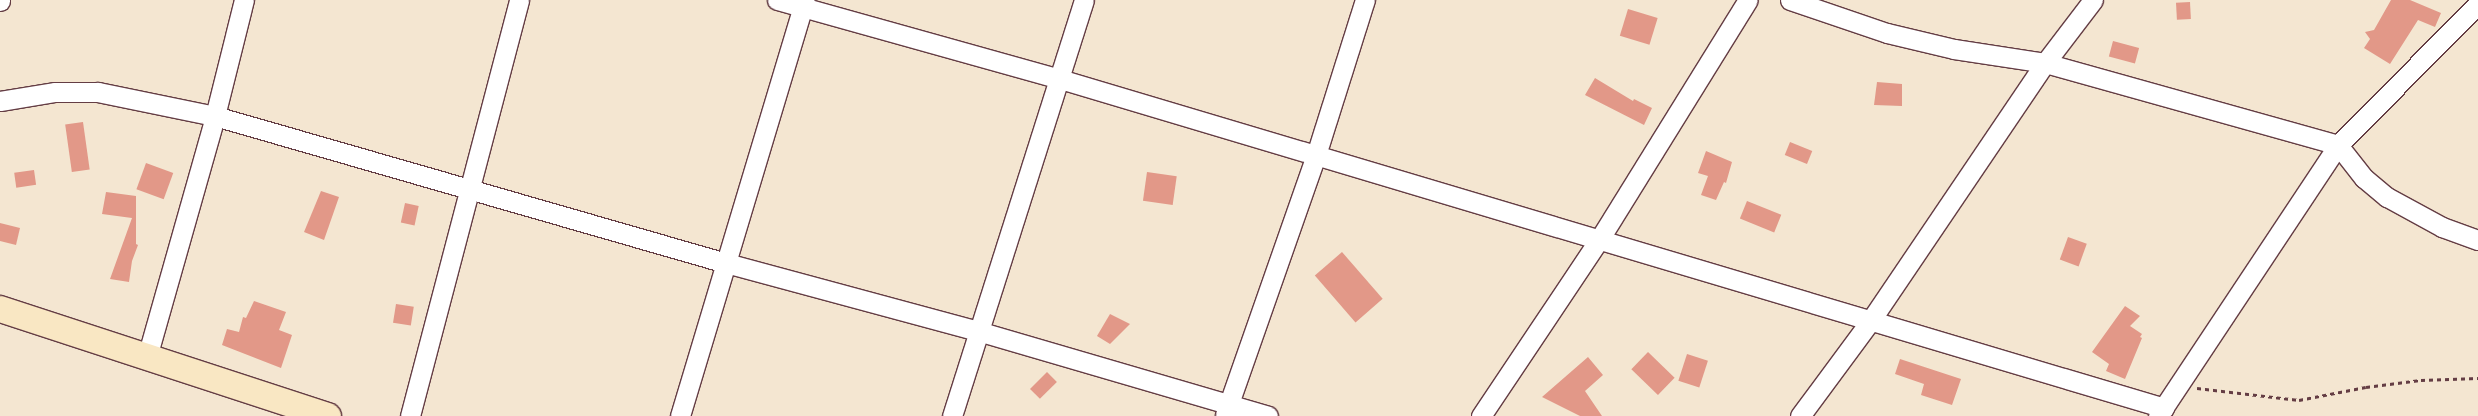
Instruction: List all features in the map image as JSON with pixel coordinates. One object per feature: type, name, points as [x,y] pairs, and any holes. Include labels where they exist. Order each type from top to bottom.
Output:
[{"type":"street","points":[[147,357],[215,116],[244,0]]},
{"type":"street","points":[[410,416],[519,0]]},
{"type":"street","points":[[777,0],[804,4],[1871,320],[2161,412],[2338,145],[2478,4]]},
{"type":"street","points":[[952,416],[1084,0]]},
{"type":"street","points":[[1227,410],[1316,155],[1365,0]]},
{"type":"street","points":[[1481,416],[1599,240],[1748,0]]},
{"type":"street","points":[[1790,0],[1887,33],[1954,49],[2045,63],[2338,145],[2364,178],[2387,197],[2442,227],[2478,240]]},
{"type":"street","points":[[1800,416],[1871,320],[2045,63],[2093,0]]},
{"type":"street","points":[[680,416],[804,4]]},
{"type":"street","points":[[0,101],[56,92],[98,92],[215,116],[726,263],[978,331],[1227,410],[1268,416]]},
{"type":"street","points":[[0,309],[328,416]]},
{"type":"path","points":[[2179,386],[2299,400],[2366,387],[2421,380],[2478,378]]},
{"type":"building","points":[[2391,0],[2410,0],[2441,13],[2435,27],[2418,20],[2390,64],[2364,48],[2370,39],[2365,32],[2374,30]]},
{"type":"building","points":[[2190,2],[2191,19],[2177,20],[2176,3]]},
{"type":"building","points":[[1628,9],[1658,18],[1649,45],[1620,36]]},
{"type":"building","points":[[2113,41],[2139,48],[2135,63],[2109,56]]},
{"type":"building","points":[[1595,78],[1633,101],[1634,99],[1652,108],[1644,125],[1585,95]]},
{"type":"building","points":[[1877,82],[1902,84],[1902,106],[1874,105]]},
{"type":"building","points":[[83,122],[90,170],[72,172],[65,125]]},
{"type":"building","points":[[1790,142],[1812,151],[1807,164],[1785,155]]},
{"type":"building","points":[[1706,151],[1732,162],[1726,183],[1724,182],[1716,200],[1701,195],[1708,176],[1698,173]]},
{"type":"building","points":[[146,163],[173,173],[164,199],[136,189]]},
{"type":"building","points":[[34,170],[36,185],[16,188],[14,173]]},
{"type":"building","points":[[1147,172],[1177,176],[1173,205],[1143,201]]},
{"type":"building","points":[[321,191],[339,197],[324,240],[304,232]]},
{"type":"building","points":[[106,192],[136,196],[136,244],[138,245],[132,261],[129,282],[110,279],[132,218],[102,214]]},
{"type":"building","points":[[1747,201],[1781,215],[1774,232],[1740,219]]},
{"type":"building","points":[[405,203],[419,206],[415,225],[401,223]]},
{"type":"building","points":[[0,223],[20,228],[16,245],[0,241]]},
{"type":"building","points":[[2068,237],[2087,244],[2079,266],[2060,260]]},
{"type":"building","points":[[1342,252],[1383,299],[1356,322],[1315,276]]},
{"type":"building","points":[[254,301],[286,312],[279,330],[292,335],[281,368],[222,345],[227,329],[239,332],[243,317],[246,318]]},
{"type":"building","points":[[396,304],[414,307],[411,326],[393,323]]},
{"type":"building","points":[[2125,306],[2140,316],[2130,326],[2142,334],[2140,337],[2142,338],[2125,379],[2106,371],[2109,364],[2092,352]]},
{"type":"building","points":[[1110,314],[1130,324],[1110,344],[1097,336]]},
{"type":"building","points":[[1648,352],[1675,378],[1658,395],[1631,369]]},
{"type":"building","points":[[1687,354],[1708,361],[1699,387],[1678,381]]},
{"type":"building","points":[[1588,357],[1603,375],[1585,391],[1602,416],[1580,416],[1542,397]]},
{"type":"building","points":[[1900,359],[1961,379],[1952,405],[1921,395],[1924,384],[1895,374]]},
{"type":"building","points":[[1047,372],[1057,382],[1040,399],[1030,389]]}]
